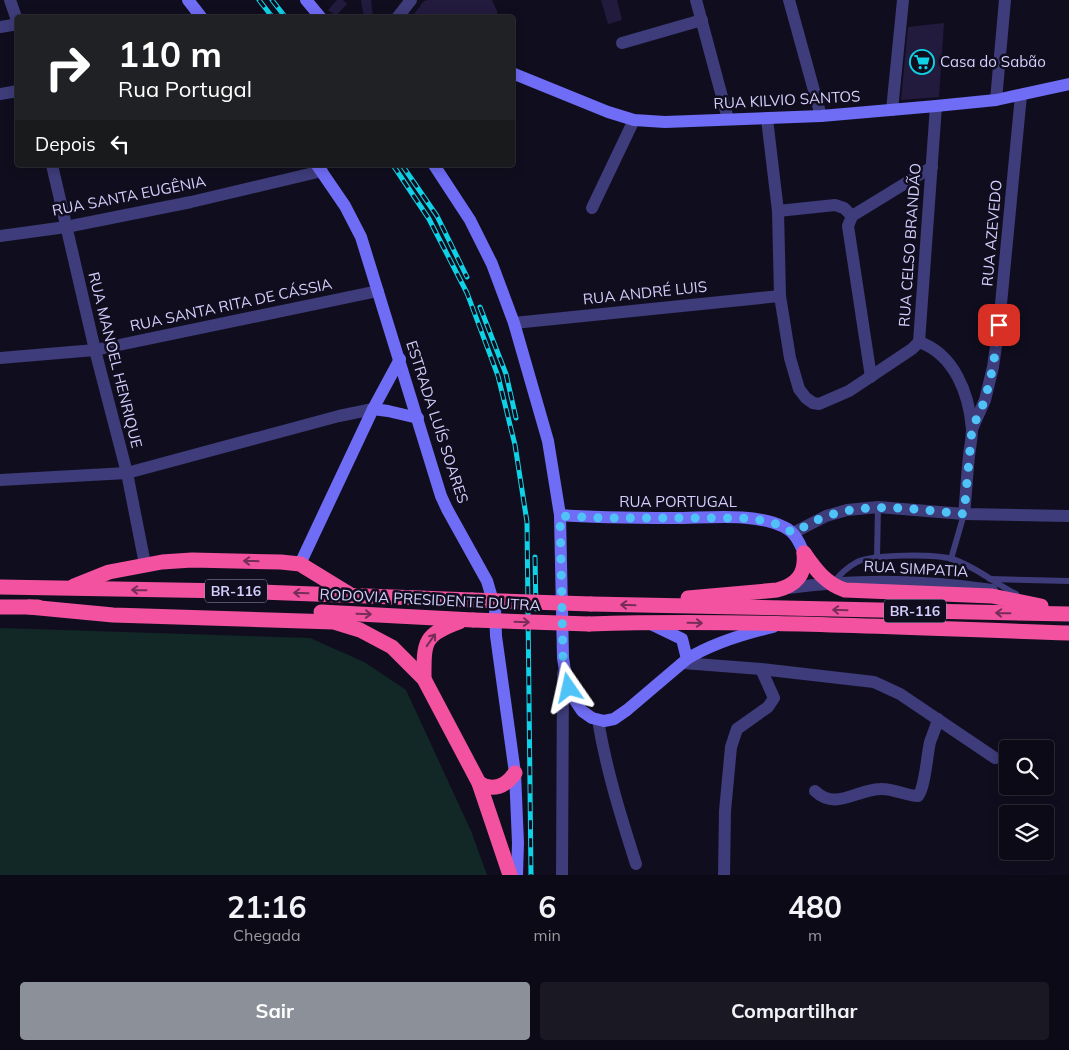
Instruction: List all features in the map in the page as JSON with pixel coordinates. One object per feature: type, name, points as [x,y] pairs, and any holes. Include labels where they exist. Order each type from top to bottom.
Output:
[{"type":"highway","points":[[804,553],[822,576],[838,588],[845,590],[992,596],[1069,613]]},
{"type":"highway","points":[[666,606],[690,597],[788,588],[797,580],[804,569],[804,553]]},
{"type":"highway","points":[[66,589],[110,572],[145,564],[192,560],[300,564],[350,594]]},
{"type":"highway","name":"RODOVIA PRESIDENTE DUTRA","points":[[0,587],[350,594],[666,606],[1069,613]]},
{"type":"highway","name":"RODOVIA PRESIDENTE DUTRA","points":[[0,607],[86,606],[367,614],[589,624],[646,622],[1069,633]]},
{"type":"highway","points":[[28,607],[113,615],[334,622],[360,630],[392,648],[424,679],[479,783],[510,875]]},
{"type":"highway","points":[[424,679],[424,656],[426,646],[431,637],[441,629],[469,620]]},
{"type":"highway","points":[[948,629],[983,636],[1069,641]]},
{"type":"highway","points":[[479,783],[492,788],[500,786],[515,773]]},
{"type":"main road","points":[[188,0],[200,15]]},
{"type":"main road","points":[[306,0],[318,15]]},
{"type":"main road","name":"RUA KILVIO SANTOS","points":[[515,74],[600,109],[634,120],[684,122],[821,116],[936,106],[1021,96],[1069,84]]},
{"type":"main road","points":[[435,167],[451,189],[482,243],[499,280],[514,323],[548,441],[560,516],[563,658],[567,683],[574,700],[582,712],[598,720],[608,720],[620,715],[685,661],[721,642],[781,625]]},
{"type":"main road","name":"ESTRADA LUÍS SOARES","points":[[320,168],[345,206],[361,237],[441,496],[490,588],[495,608],[496,636],[515,773],[518,843],[517,875]]},
{"type":"main road","points":[[300,564],[373,409],[400,359]]},
{"type":"main road","points":[[373,409],[418,418]]},
{"type":"main road","name":"RUA PORTUGAL","points":[[560,516],[604,518],[741,518],[768,521],[784,527],[793,533]]},
{"type":"main road","points":[[793,533],[804,553]]},
{"type":"main road","points":[[646,622],[682,639],[685,661]]},
{"type":"street","points":[[10,0],[15,15]]},
{"type":"street","points":[[399,15],[410,0]]},
{"type":"street","points":[[696,0],[728,119]]},
{"type":"street","points":[[789,0],[821,116]]},
{"type":"street","points":[[892,110],[903,0]]},
{"type":"street","points":[[996,100],[1005,0]]},
{"type":"street","points":[[622,43],[702,20]]},
{"type":"street","points":[[0,28],[15,25]]},
{"type":"street","points":[[0,94],[15,92]]},
{"type":"street","name":"RUA AZEVEDO","points":[[972,429],[985,400],[993,367],[999,325],[1021,96]]},
{"type":"street","name":"RUA CELSO BRANDÃO","points":[[936,106],[919,342],[930,346],[941,354],[961,383],[972,429],[964,514]]},
{"type":"street","points":[[768,119],[778,211],[780,296],[790,358],[799,389],[806,398],[813,403],[819,404],[849,391],[912,349],[919,342]]},
{"type":"street","points":[[592,208],[634,120]]},
{"type":"street","name":"RUA MANOEL HENRIQUE","points":[[52,167],[95,350],[127,473],[145,564]]},
{"type":"street","points":[[871,377],[848,226],[852,216],[932,167]]},
{"type":"street","name":"RUA SANTA EUGÊNIA","points":[[0,236],[66,226],[191,202],[320,168]]},
{"type":"street","points":[[778,211],[835,205],[841,206],[852,216]]},
{"type":"street","name":"RUA SANTA RITA DE CÁSSIA","points":[[0,358],[95,350],[378,291]]},
{"type":"street","name":"RUA ANDRÉ LUIS","points":[[514,323],[780,296]]},
{"type":"street","points":[[0,480],[127,473],[339,416],[373,409]]},
{"type":"street","points":[[793,533],[826,516],[847,510],[878,507],[964,514],[1069,516]]},
{"type":"street","name":"RUA SIMPATIA","points":[[788,588],[832,582],[939,583],[1016,594],[1069,613]]},
{"type":"street","points":[[562,875],[563,658]]},
{"type":"street","points":[[685,661],[874,682],[900,694],[995,758]]},
{"type":"street","points":[[724,875],[725,811],[731,747],[737,729],[768,707],[774,698],[761,669]]},
{"type":"street","points":[[815,791],[822,798],[833,801],[866,791],[881,789],[918,796],[923,788],[924,768],[938,719]]},
{"type":"street","points":[[598,720],[603,751],[618,808],[636,864]]},
{"type":"lane","points":[[876,557],[878,507]]},
{"type":"lane","points":[[951,559],[964,514]]},
{"type":"lane","points":[[832,582],[857,562],[876,557],[932,557],[951,559],[972,568],[1016,594]]},
{"type":"lane","points":[[989,579],[1069,581]]},
{"type":"green space","points":[[0,628],[310,638],[364,662],[406,690],[471,831],[487,875],[0,875]]},
{"type":"building","points":[[337,0],[343,0],[347,4],[337,15],[328,10]]},
{"type":"building","points":[[361,0],[371,0],[373,15],[364,15]]},
{"type":"building","points":[[492,0],[497,15],[413,15],[424,1]]},
{"type":"building","points":[[601,0],[617,0],[622,20],[608,24]]},
{"type":"building","name":"Casa do Sabão","points":[[944,23],[939,97],[901,100],[908,27]]},
{"type":"railway","points":[[259,0],[271,15]]},
{"type":"railway","points":[[272,0],[284,15]]},
{"type":"railway","points":[[394,167],[429,219],[467,293],[498,376],[515,445],[527,522],[531,875]]},
{"type":"railway","points":[[403,167],[437,216],[467,277]]},
{"type":"railway","points":[[480,307],[506,374],[516,418]]},
{"type":"railway","points":[[535,557],[536,609]]},
{"type":"place","name":"Casa do Sabão","points":[[922,62]]},
{"type":"route","points":[[569,688],[563,658],[560,516],[604,518],[741,518],[768,521],[784,527],[793,533],[826,516],[847,510],[878,507],[964,514],[972,429],[985,400],[993,367],[999,325]]}]
